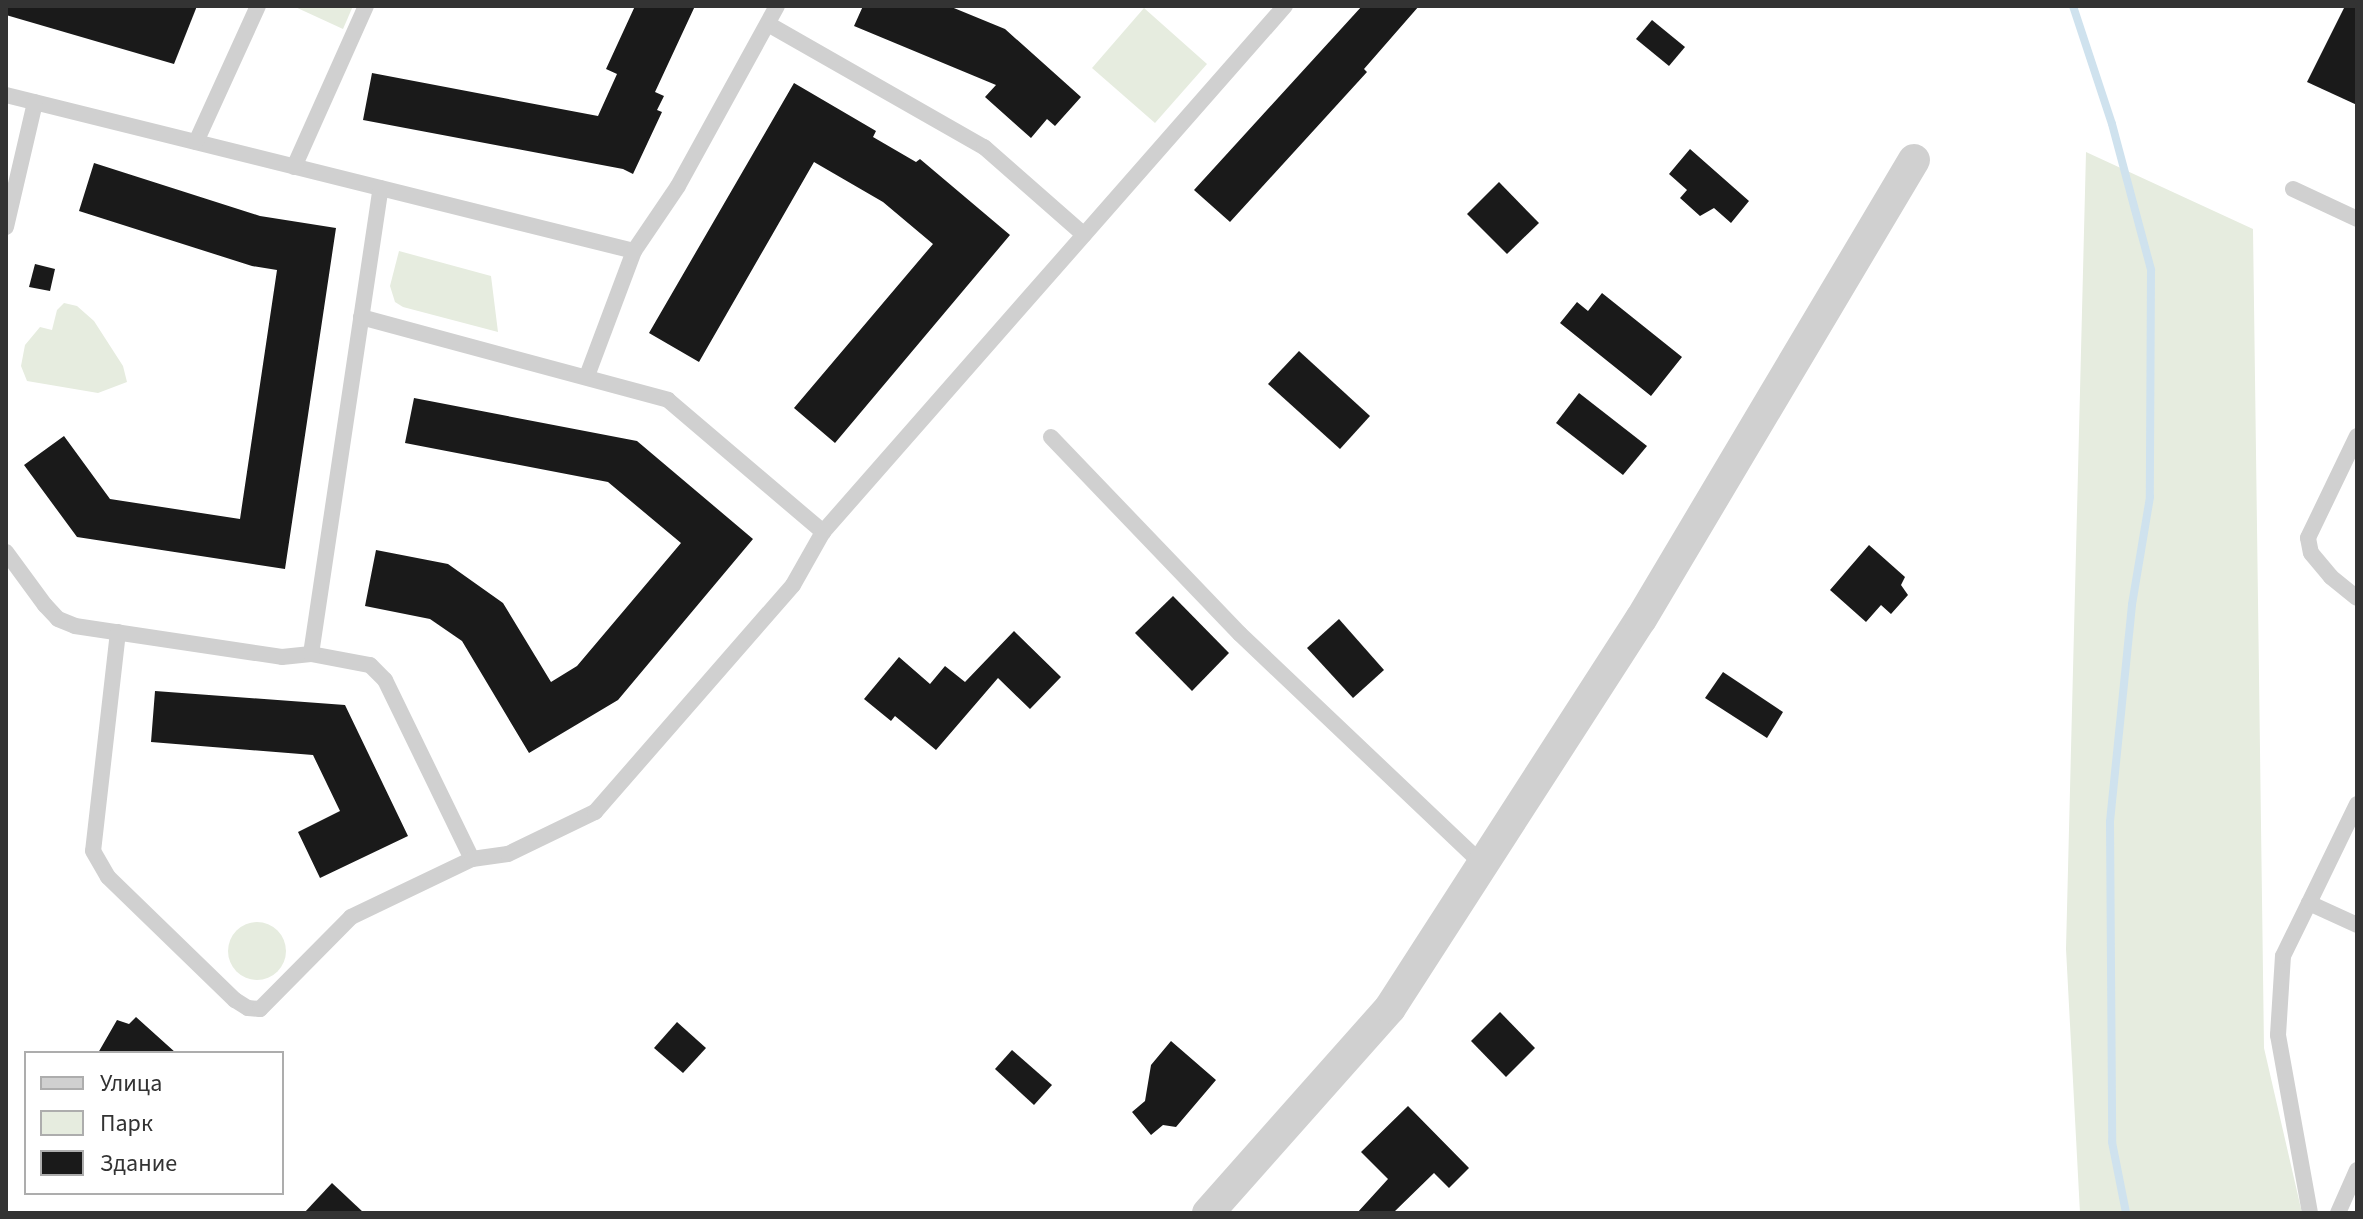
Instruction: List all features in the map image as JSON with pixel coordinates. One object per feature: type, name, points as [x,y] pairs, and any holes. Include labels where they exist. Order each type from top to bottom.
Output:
[{"type":"street","points":[[1208,1213],[1390,1008],[1650,606],[1830,307],[1914,160]]},
{"type":"lane","points":[[196,142],[258,6]]},
{"type":"lane","points":[[294,167],[366,6]]},
{"type":"lane","points":[[587,376],[634,251],[678,186],[777,6]]},
{"type":"lane","points":[[118,632],[93,851],[108,877],[235,1000],[248,1008],[260,1009],[351,917],[472,859],[508,854],[595,812],[793,585],[823,532],[1285,6]]},
{"type":"lane","points":[[768,24],[984,147],[1084,235]]},
{"type":"lane","points":[[6,95],[634,251]]},
{"type":"lane","points":[[6,227],[35,102]]},
{"type":"lane","points":[[311,654],[381,188]]},
{"type":"lane","points":[[2293,189],[2357,219]]},
{"type":"lane","points":[[361,317],[668,400],[823,532]]},
{"type":"lane","points":[[2357,436],[2308,538],[2311,553],[2331,577],[2357,598]]},
{"type":"lane","points":[[1051,437],[1240,634],[1483,865]]},
{"type":"lane","points":[[6,552],[58,619],[75,626],[282,657],[311,654],[360,662],[378,671],[472,859]]},
{"type":"lane","points":[[2310,1213],[2278,1035],[2283,956],[2357,804]]},
{"type":"lane","points":[[2309,903],[2357,925]]},
{"type":"lane","points":[[2338,1213],[2357,1170]]},
{"type":"green space","points":[[293,6],[353,6],[343,29]]},
{"type":"green space","points":[[1144,8],[1207,64],[1155,123],[1092,68]]},
{"type":"green space","points":[[2086,152],[2253,229],[2264,1048],[2302,1213],[2080,1213],[2066,949]]},
{"type":"green space","points":[[399,251],[491,276],[498,332],[403,307],[395,302],[390,286]]},
{"type":"green space","points":[[64,303],[77,306],[94,321],[123,366],[127,382],[98,393],[27,381],[21,366],[25,345],[40,327],[52,330],[57,310]]},
{"type":"green space","points":[[257,922],[268,924],[277,931],[284,940],[284,962],[277,971],[268,978],[257,980],[246,978],[237,971],[230,962],[228,951],[230,940],[237,931],[246,924]]},
{"type":"building","points":[[6,6],[197,6],[174,64],[6,15]]},
{"type":"building","points":[[635,6],[695,6],[655,92],[664,96],[657,110],[662,112],[633,174],[623,169],[363,120],[372,73],[598,116],[617,74],[606,69]]},
{"type":"building","points":[[863,6],[949,6],[1005,29],[1081,97],[1055,126],[1047,119],[1031,138],[985,97],[996,85],[854,26]]},
{"type":"building","points":[[1362,6],[1419,6],[1364,69],[1367,72],[1230,222],[1194,190]]},
{"type":"building","points":[[2345,6],[2357,6],[2357,105],[2307,82]]},
{"type":"building","points":[[1652,20],[1685,47],[1669,66],[1636,39]]},
{"type":"building","points":[[794,83],[876,131],[873,137],[916,162],[920,159],[1010,235],[835,443],[794,408],[933,244],[883,202],[814,162],[699,362],[649,333]]},
{"type":"building","points":[[1690,149],[1749,201],[1731,223],[1714,208],[1700,216],[1680,198],[1687,190],[1669,174]]},
{"type":"building","points":[[94,163],[260,216],[336,228],[285,569],[77,537],[24,465],[64,436],[110,499],[240,519],[277,270],[252,266],[79,211]]},
{"type":"building","points":[[1499,182],[1539,223],[1507,254],[1467,214]]},
{"type":"building","points":[[35,264],[55,269],[50,291],[29,287]]},
{"type":"building","points":[[1602,293],[1682,357],[1651,396],[1560,323],[1577,302],[1588,311]]},
{"type":"building","points":[[1299,351],[1370,416],[1340,449],[1268,384]]},
{"type":"building","points":[[1579,393],[1647,446],[1623,475],[1556,423]]},
{"type":"building","points":[[414,398],[637,441],[753,539],[618,700],[529,753],[462,641],[430,619],[365,606],[376,550],[448,564],[503,603],[551,682],[577,666],[681,543],[608,482],[405,443]]},
{"type":"building","points":[[1869,545],[1905,577],[1901,585],[1908,595],[1891,614],[1881,605],[1866,622],[1830,590]]},
{"type":"building","points":[[1173,596],[1229,653],[1192,691],[1135,633]]},
{"type":"building","points":[[1339,619],[1384,670],[1353,698],[1307,648]]},
{"type":"building","points":[[1014,631],[1061,677],[1030,709],[998,678],[936,750],[895,716],[891,721],[864,699],[899,657],[930,684],[945,666],[965,682]]},
{"type":"building","points":[[1723,672],[1783,712],[1767,738],[1705,698]]},
{"type":"building","points":[[155,691],[345,705],[408,836],[320,878],[298,832],[340,811],[313,755],[151,742]]},
{"type":"building","points":[[1500,1012],[1535,1048],[1506,1077],[1471,1041]]},
{"type":"building","points":[[136,1017],[174,1051],[99,1051],[117,1020],[129,1024]]},
{"type":"building","points":[[677,1022],[706,1048],[683,1073],[654,1048]]},
{"type":"building","points":[[1171,1041],[1216,1080],[1176,1127],[1163,1125],[1151,1135],[1132,1112],[1145,1101],[1151,1065]]},
{"type":"building","points":[[1012,1050],[1052,1085],[1034,1105],[995,1069]]},
{"type":"building","points":[[1408,1106],[1469,1168],[1449,1188],[1434,1173],[1393,1213],[1357,1213],[1388,1179],[1361,1152]]},
{"type":"building","points":[[332,1183],[364,1213],[304,1213]]},
{"type":"waterway","points":[[2073,6],[2112,124],[2151,270],[2150,497],[2132,605],[2110,822],[2112,1142],[2126,1213]]}]
